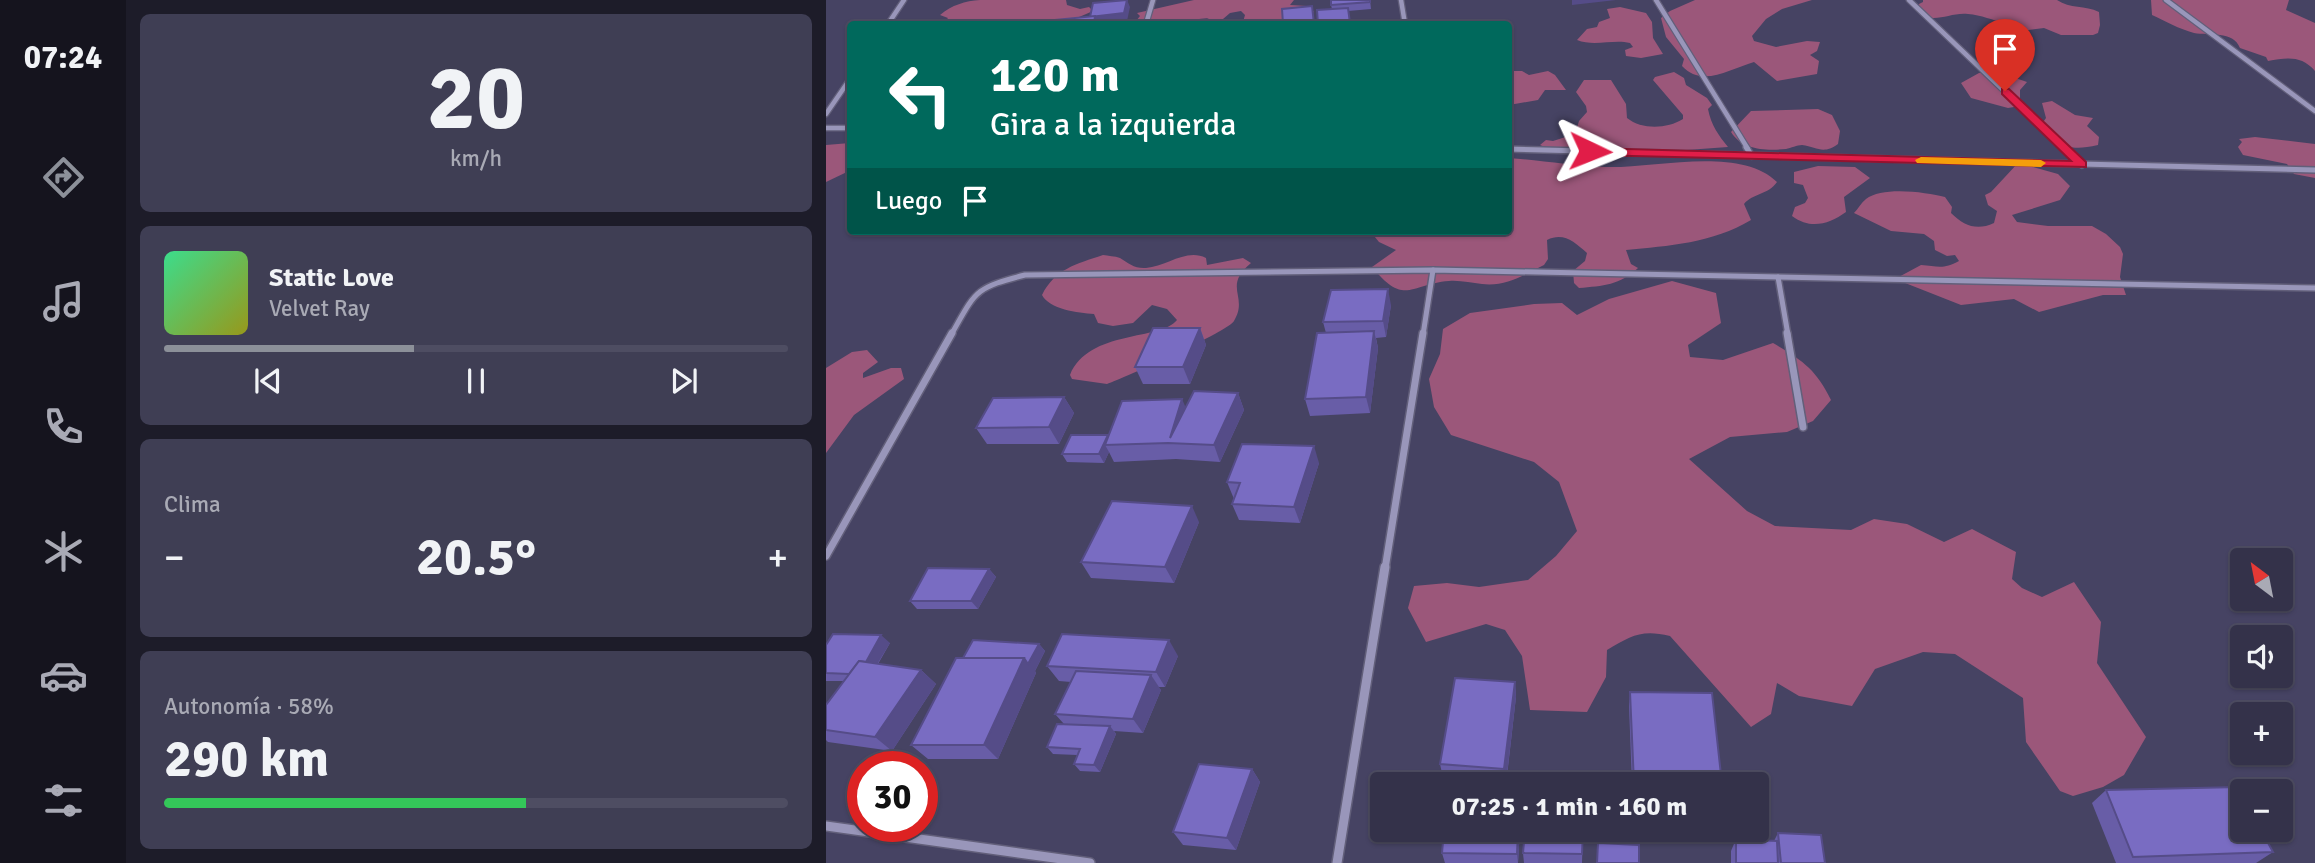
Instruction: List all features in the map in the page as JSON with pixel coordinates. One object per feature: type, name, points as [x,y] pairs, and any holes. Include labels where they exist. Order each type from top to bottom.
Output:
[{"type":"street","points":[[890,21],[904,0]]},
{"type":"street","points":[[1147,21],[1153,0]]},
{"type":"street","points":[[1401,0],[1404,21]]},
{"type":"street","points":[[1656,0],[1752,156]]},
{"type":"street","points":[[1909,0],[2082,164]]},
{"type":"street","points":[[2166,0],[2315,111]]},
{"type":"street","points":[[826,114],[847,83]]},
{"type":"street","points":[[826,128],[847,128]]},
{"type":"street","points":[[1512,149],[2315,170]]},
{"type":"street","points":[[1337,863],[1433,270]]},
{"type":"street","points":[[826,556],[975,293],[998,282],[1026,275],[1433,270],[2315,288]]},
{"type":"street","points":[[1778,277],[1803,427]]},
{"type":"street","points":[[826,826],[1090,863]]},
{"type":"shaded area","points":[[1066,0],[1067,5],[1080,9],[1089,7],[1093,11],[1070,21],[946,21],[948,18],[940,15],[969,1]]},
{"type":"shaded area","points":[[1194,0],[1294,0],[1290,5],[1307,6],[1314,12],[1289,21],[1243,21],[1245,15],[1241,11],[1230,13],[1223,19],[1227,21],[1203,21],[1209,18],[1136,21],[1140,16],[1137,13]]},
{"type":"shaded area","points":[[1695,0],[1812,0],[1782,9],[1766,19],[1752,36],[1754,41],[1776,47],[1807,41],[1820,42],[1817,51],[1810,55],[1819,61],[1817,74],[1777,81],[1754,62],[1716,75],[1698,76],[1690,72],[1682,66],[1684,59],[1666,37],[1661,18]]},
{"type":"shaded area","points":[[1923,0],[2057,0],[2099,12],[2100,25],[2098,33],[2093,35],[2061,35],[2044,28],[2006,33],[2006,24],[1978,15],[1925,17],[1919,14],[1919,4]]},
{"type":"shaded area","points":[[2151,0],[2289,0],[2286,10],[2315,23],[2315,71],[2299,60],[2268,61],[2266,57],[2240,48],[2237,42],[2226,36],[2194,33],[2178,27],[2152,15]]},
{"type":"shaded area","points":[[1620,7],[1646,13],[1652,22],[1653,38],[1663,54],[1641,58],[1626,56],[1625,50],[1633,47],[1630,43],[1590,43],[1577,40],[1587,29],[1597,27],[1599,22],[1610,18],[1607,9]]},
{"type":"shaded area","points":[[1512,71],[1522,71],[1529,75],[1548,71],[1555,75],[1566,90],[1545,90],[1538,100],[1512,104]]},
{"type":"shaded area","points":[[1674,72],[1684,78],[1686,85],[1707,98],[1712,105],[1708,109],[1713,125],[1728,147],[1604,156],[1576,146],[1551,150],[1540,145],[1546,140],[1553,141],[1575,134],[1579,121],[1587,112],[1576,92],[1584,80],[1611,80],[1626,104],[1627,118],[1640,125],[1662,126],[1683,119],[1683,115],[1653,80]]},
{"type":"shaded area","points":[[1998,72],[2027,82],[2020,90],[2020,106],[2008,108],[1971,98],[1961,83],[1979,73]]},
{"type":"shaded area","points":[[2052,101],[2075,115],[2093,118],[2087,126],[2099,137],[2098,145],[2079,148],[2066,146],[2048,132],[2041,125],[2046,118],[2042,103]]},
{"type":"shaded area","points":[[1818,109],[1832,115],[1840,131],[1838,144],[1828,149],[1802,145],[1778,150],[1755,148],[1741,143],[1731,132],[1751,111]]},
{"type":"shaded area","points":[[2255,137],[2315,144],[2315,178],[2294,174],[2287,164],[2243,155],[2238,147],[2242,142],[2239,139]]},
{"type":"shaded area","points":[[847,143],[847,172],[826,182],[826,145]]},
{"type":"shaded area","points":[[1512,158],[1605,167],[1694,161],[1741,164],[1761,171],[1777,182],[1744,204],[1751,220],[1706,239],[1626,250],[1631,264],[1638,268],[1625,278],[1603,285],[1579,288],[1574,283],[1573,271],[1585,261],[1587,253],[1573,242],[1559,237],[1547,240],[1548,259],[1544,265],[1514,279],[1499,284],[1449,281],[1401,290],[1383,279],[1372,267],[1396,250],[1379,242],[1373,235],[1512,235]]},
{"type":"shaded area","points":[[2018,163],[2058,174],[2070,186],[2060,200],[2012,215],[2017,222],[2048,226],[2092,226],[2106,234],[2120,247],[2123,254],[2120,277],[2126,295],[2103,295],[2039,312],[2014,299],[1961,305],[1895,279],[1921,265],[1949,266],[1959,261],[1955,255],[1947,256],[1935,250],[1934,241],[1924,234],[1891,231],[1854,213],[1873,195],[1893,191],[1916,192],[1945,197],[1952,207],[1951,213],[1966,224],[1982,227],[1994,223],[1997,211],[1988,205],[1985,195]]},
{"type":"shaded area","points":[[1818,166],[1855,167],[1870,178],[1844,197],[1846,212],[1820,224],[1806,223],[1792,216],[1795,207],[1805,203],[1808,198],[1803,185],[1794,183],[1794,172]]},
{"type":"shaded area","points":[[1103,255],[1118,257],[1142,268],[1154,267],[1191,255],[1206,258],[1207,265],[1243,258],[1251,263],[1238,279],[1239,305],[1234,321],[1175,354],[1107,384],[1072,379],[1070,375],[1079,360],[1092,350],[1108,343],[1169,327],[1177,320],[1167,309],[1152,305],[1133,323],[1113,326],[1098,323],[1094,314],[1057,307],[1042,295],[1060,273]]},
{"type":"shaded area","points":[[1672,281],[1716,293],[1721,323],[1688,345],[1690,357],[1723,360],[1773,343],[1807,366],[1820,380],[1831,400],[1813,421],[1787,432],[1730,437],[1689,459],[1747,511],[1775,526],[1851,530],[1874,519],[1907,524],[1944,542],[1972,529],[2016,552],[2012,579],[2022,588],[2042,597],[2074,582],[2101,622],[2097,663],[2146,737],[2124,775],[2103,787],[2073,796],[2060,791],[2026,742],[2023,698],[1955,654],[1923,652],[1875,669],[1852,706],[1799,696],[1777,683],[1771,714],[1751,727],[1670,636],[1651,633],[1637,635],[1607,650],[1606,677],[1587,712],[1530,710],[1522,656],[1505,630],[1486,624],[1426,642],[1408,608],[1414,586],[1447,583],[1479,587],[1528,580],[1556,556],[1577,531],[1559,482],[1534,462],[1451,435],[1434,407],[1429,379],[1440,354],[1443,329],[1470,313],[1534,304],[1562,303],[1577,315],[1609,299]]},
{"type":"shaded area","points":[[867,350],[878,362],[863,373],[863,378],[891,368],[901,368],[904,379],[854,415],[826,453],[826,368],[852,352]]},
{"type":"building","points":[[1127,0],[1124,13],[1090,17],[1093,3]]},
{"type":"building","points":[[1331,0],[1370,0],[1370,2],[1331,5]]},
{"type":"building","points":[[1312,6],[1314,21],[1283,21],[1282,9]]},
{"type":"building","points":[[1348,8],[1350,21],[1318,21],[1317,10]]},
{"type":"building","points":[[1095,16],[1094,21],[1044,21]]},
{"type":"building","points":[[1388,289],[1383,321],[1323,322],[1331,290]]},
{"type":"building","points":[[1153,328],[1200,328],[1183,367],[1135,367]]},
{"type":"building","points":[[1374,331],[1366,397],[1305,399],[1317,333]]},
{"type":"building","points":[[1194,391],[1238,393],[1214,445],[1105,445],[1122,401],[1182,399],[1170,438]]},
{"type":"building","points":[[1064,397],[1049,427],[976,428],[993,398]]},
{"type":"building","points":[[1071,435],[1108,435],[1099,454],[1062,454]]},
{"type":"building","points":[[1242,444],[1314,446],[1294,507],[1232,504],[1240,483],[1227,482]]},
{"type":"building","points":[[1112,501],[1192,506],[1165,567],[1081,562]]},
{"type":"building","points":[[928,568],[989,569],[971,601],[910,601]]},
{"type":"building","points":[[833,634],[881,635],[866,662],[859,661],[849,674],[826,673],[826,645]]},
{"type":"building","points":[[1062,634],[1169,640],[1156,672],[1047,666]]},
{"type":"building","points":[[973,640],[1039,644],[1028,664],[1024,658],[963,658]]},
{"type":"building","points":[[956,658],[1024,658],[984,745],[911,745]]},
{"type":"building","points":[[859,661],[921,670],[875,737],[826,730],[826,705]]},
{"type":"building","points":[[1076,671],[1151,675],[1133,719],[1055,714]]},
{"type":"building","points":[[1455,678],[1515,682],[1504,769],[1440,764]]},
{"type":"building","points":[[1630,692],[1712,693],[1721,772],[1633,772]]},
{"type":"building","points":[[1057,724],[1110,726],[1094,765],[1074,764],[1080,749],[1047,747]]},
{"type":"building","points":[[1199,764],[1252,769],[1227,838],[1173,832]]},
{"type":"building","points":[[2230,787],[2230,842],[2268,842],[2273,852],[2133,857],[2106,790]]},
{"type":"building","points":[[1778,833],[1821,835],[1825,863],[1781,863]]},
{"type":"building","points":[[1777,841],[1778,863],[1736,863],[1736,842]]},
{"type":"building","points":[[1443,842],[1518,842],[1517,854],[1442,853]]},
{"type":"building","points":[[1524,842],[1582,842],[1582,854],[1523,853]]},
{"type":"building","points":[[1598,843],[1639,845],[1639,863],[1597,863]]},
{"type":"slow traffic","points":[[1921,160],[2041,163]]},
{"type":"route","points":[[1590,151],[2082,164],[2005,91]]}]
